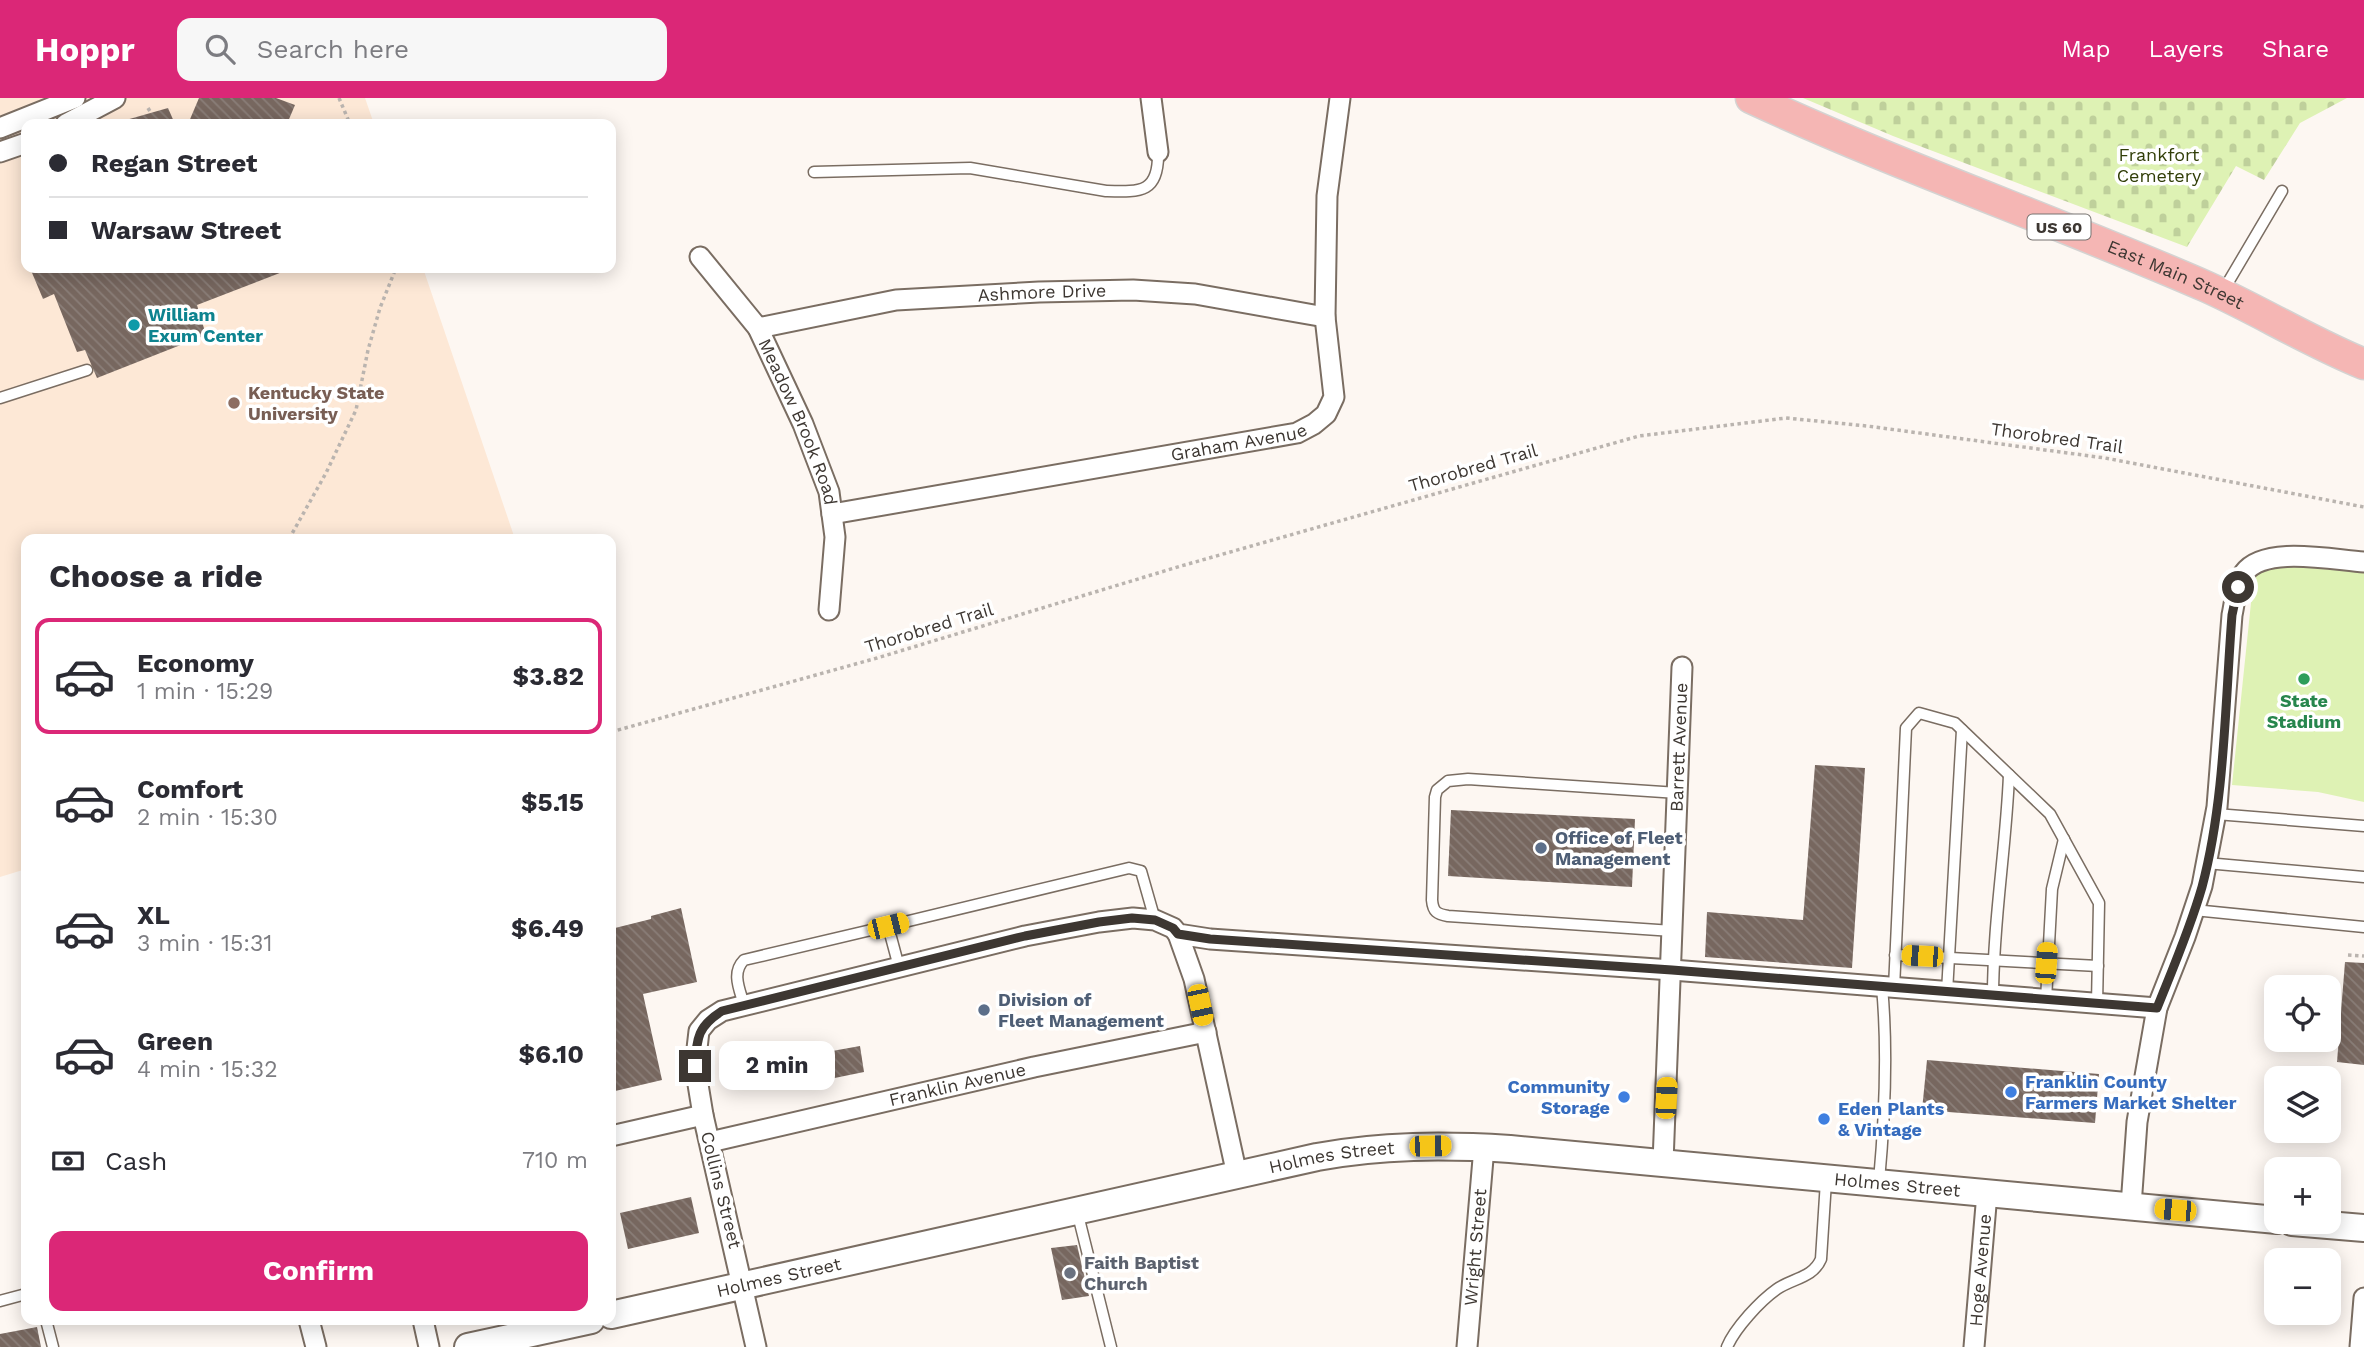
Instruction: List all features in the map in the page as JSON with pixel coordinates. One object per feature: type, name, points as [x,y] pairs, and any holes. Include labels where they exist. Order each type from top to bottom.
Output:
[{"type":"main road","name":"East Main Street","points":[[1751,98],[1816,128],[2221,294],[2310,340],[2364,364]]},
{"type":"main road","name":"Holmes Street","points":[[616,1314],[1317,1157],[1378,1148],[1484,1147],[2264,1219]]},
{"type":"main road","points":[[2341,1226],[2364,1228]]},
{"type":"main road","points":[[468,1347],[532,1326]]},
{"type":"street","points":[[22,119],[75,98]]},
{"type":"street","points":[[75,119],[115,98]]},
{"type":"street","points":[[1151,98],[1158,152]]},
{"type":"street","name":"Graham Avenue","points":[[832,513],[1297,433],[1314,425],[1326,414],[1334,397],[1325,317],[1327,196],[1340,98]]},
{"type":"street","points":[[0,128],[21,120]]},
{"type":"street","points":[[0,152],[21,145]]},
{"type":"street","name":"Meadow Brook Road","points":[[700,257],[758,328],[803,424],[829,492],[835,537],[829,610]]},
{"type":"street","name":"Ashmore Drive","points":[[758,328],[896,300],[1133,290],[1195,295],[1325,317]]},
{"type":"street","points":[[2131,1206],[2137,1122],[2157,1008],[2194,910],[2216,814],[2232,615],[2242,575],[2253,563],[2288,555],[2364,562]]},
{"type":"street","name":"Barrett Avenue","points":[[1663,1163],[1674,931],[1682,667]]},
{"type":"street","name":"Collins Street","points":[[756,1347],[744,1285],[703,1115],[695,1066],[699,1031],[708,1020],[722,1011],[744,1005],[1025,936],[1132,918],[1155,920]]},
{"type":"street","points":[[1155,920],[1173,928],[1178,934],[1195,979],[1237,1175]]},
{"type":"street","points":[[1178,934],[1290,946],[1672,970],[2157,1008]]},
{"type":"street","name":"Franklin Avenue","points":[[710,1142],[1034,1067],[1206,1032]]},
{"type":"street","points":[[616,1135],[703,1115]]},
{"type":"street","name":"Wright Street","points":[[1467,1347],[1484,1147]]},
{"type":"street","name":"Hoge Avenue","points":[[1974,1347],[1987,1193]]},
{"type":"street","points":[[2360,1347],[2364,1298]]},
{"type":"street","points":[[310,1325],[316,1347]]},
{"type":"street","points":[[424,1325],[429,1347]]},
{"type":"lane","points":[[814,172],[970,168],[1096,189],[1124,191],[1140,189],[1154,181],[1158,169],[1158,152]]},
{"type":"lane","points":[[2221,294],[2282,191]]},
{"type":"lane","points":[[0,398],[87,370]]},
{"type":"lane","points":[[1879,1182],[1884,1131],[1888,987],[1895,955],[1906,729],[1919,713],[1955,723],[2050,814],[2099,903],[2097,1003]]},
{"type":"lane","points":[[1947,992],[1962,730]]},
{"type":"lane","points":[[1993,996],[1993,960],[2007,831],[2009,775]]},
{"type":"lane","points":[[1674,931],[1437,914],[1432,900],[1435,797],[1437,790],[1448,781],[1468,779],[1679,793]]},
{"type":"lane","points":[[2216,814],[2364,826]]},
{"type":"lane","points":[[2046,1000],[2052,890],[2064,839]]},
{"type":"lane","points":[[2206,863],[2364,877]]},
{"type":"lane","points":[[744,1005],[736,973],[744,960],[1129,868],[1141,871],[1155,920]]},
{"type":"lane","points":[[2194,910],[2364,927]]},
{"type":"lane","points":[[888,926],[899,967]]},
{"type":"lane","points":[[1895,955],[2098,966]]},
{"type":"lane","points":[[1727,1347],[1735,1331],[1776,1290],[1817,1268],[1822,1251],[1826,1177]]},
{"type":"lane","points":[[1077,1210],[1111,1347]]},
{"type":"lane","points":[[0,1301],[21,1295]]},
{"type":"lane","points":[[47,1325],[53,1347]]},
{"type":"path","points":[[339,98],[348,119]]},
{"type":"path","points":[[292,534],[326,473],[356,410],[368,350],[394,273]]},
{"type":"path","name":"Thorobred Trail","points":[[616,731],[877,658],[1181,566],[1639,436],[1786,418],[1867,426],[2105,458],[2364,507]]},
{"type":"path","points":[[2348,955],[2364,956]]},
{"type":"shaded area","name":"Kentucky State University","points":[[0,98],[365,98],[372,119],[21,119],[21,273],[425,273],[513,534],[21,534],[21,871],[0,877]]},
{"type":"green space","name":"Frankfort Cemetery","points":[[1803,98],[2347,98],[2300,123],[2264,180],[2236,166],[2187,247],[1893,136]]},
{"type":"green space","name":"State Stadium","points":[[2288,564],[2364,570],[2364,802],[2318,792],[2232,785],[2254,574]]},
{"type":"building","points":[[199,98],[276,98],[295,105],[289,119],[190,119]]},
{"type":"building","points":[[168,108],[173,119],[130,119]]},
{"type":"building","name":"William Exum Center","points":[[32,273],[280,273],[197,305],[206,335],[97,378],[85,350],[77,352],[54,294],[43,299]]},
{"type":"building","points":[[1815,765],[1865,768],[1852,968],[1705,957],[1707,912],[1803,920]]},
{"type":"building","name":"Office of Fleet Management","points":[[1451,810],[1635,819],[1632,887],[1448,876]]},
{"type":"building","points":[[681,908],[697,982],[643,994],[662,1080],[616,1091],[616,928],[651,919],[651,916]]},
{"type":"building","points":[[2345,962],[2364,963],[2364,1065],[2337,1062],[2338,1052],[2341,1052]]},
{"type":"building","points":[[860,1046],[864,1072],[815,1082],[810,1055]]},
{"type":"building","name":"Franklin County Farmers Market Shelter","points":[[1927,1060],[2099,1074],[2095,1123],[1922,1110]]},
{"type":"building","points":[[691,1197],[699,1233],[628,1249],[620,1213]]},
{"type":"building","name":"Faith Baptist Church","points":[[1077,1245],[1089,1296],[1062,1300],[1051,1248]]},
{"type":"building","points":[[37,1327],[41,1347],[0,1347],[0,1334]]},
{"type":"place","name":"William Exum Center","points":[[134,325]]},
{"type":"place","name":"Kentucky State University","points":[[234,403]]},
{"type":"place","name":"State Stadium","points":[[2304,679]]},
{"type":"place","name":"Office of Fleet Management","points":[[1541,848]]},
{"type":"place","name":"Division of Fleet Management","points":[[984,1010]]},
{"type":"place","name":"Franklin County Farmers Market Shelter","points":[[2011,1092]]},
{"type":"place","name":"Community Storage","points":[[1624,1097]]},
{"type":"place","name":"Eden Plants & Vintage","points":[[1824,1119]]},
{"type":"place","name":"Faith Baptist Church","points":[[1070,1273]]},
{"type":"route","points":[[695,1066],[699,1031],[708,1020],[722,1011],[1025,936],[1132,918],[1155,920],[1173,928],[1178,934],[1210,939],[1672,970],[2157,1008],[2202,886],[2217,807],[2232,615],[2238,587]]}]
